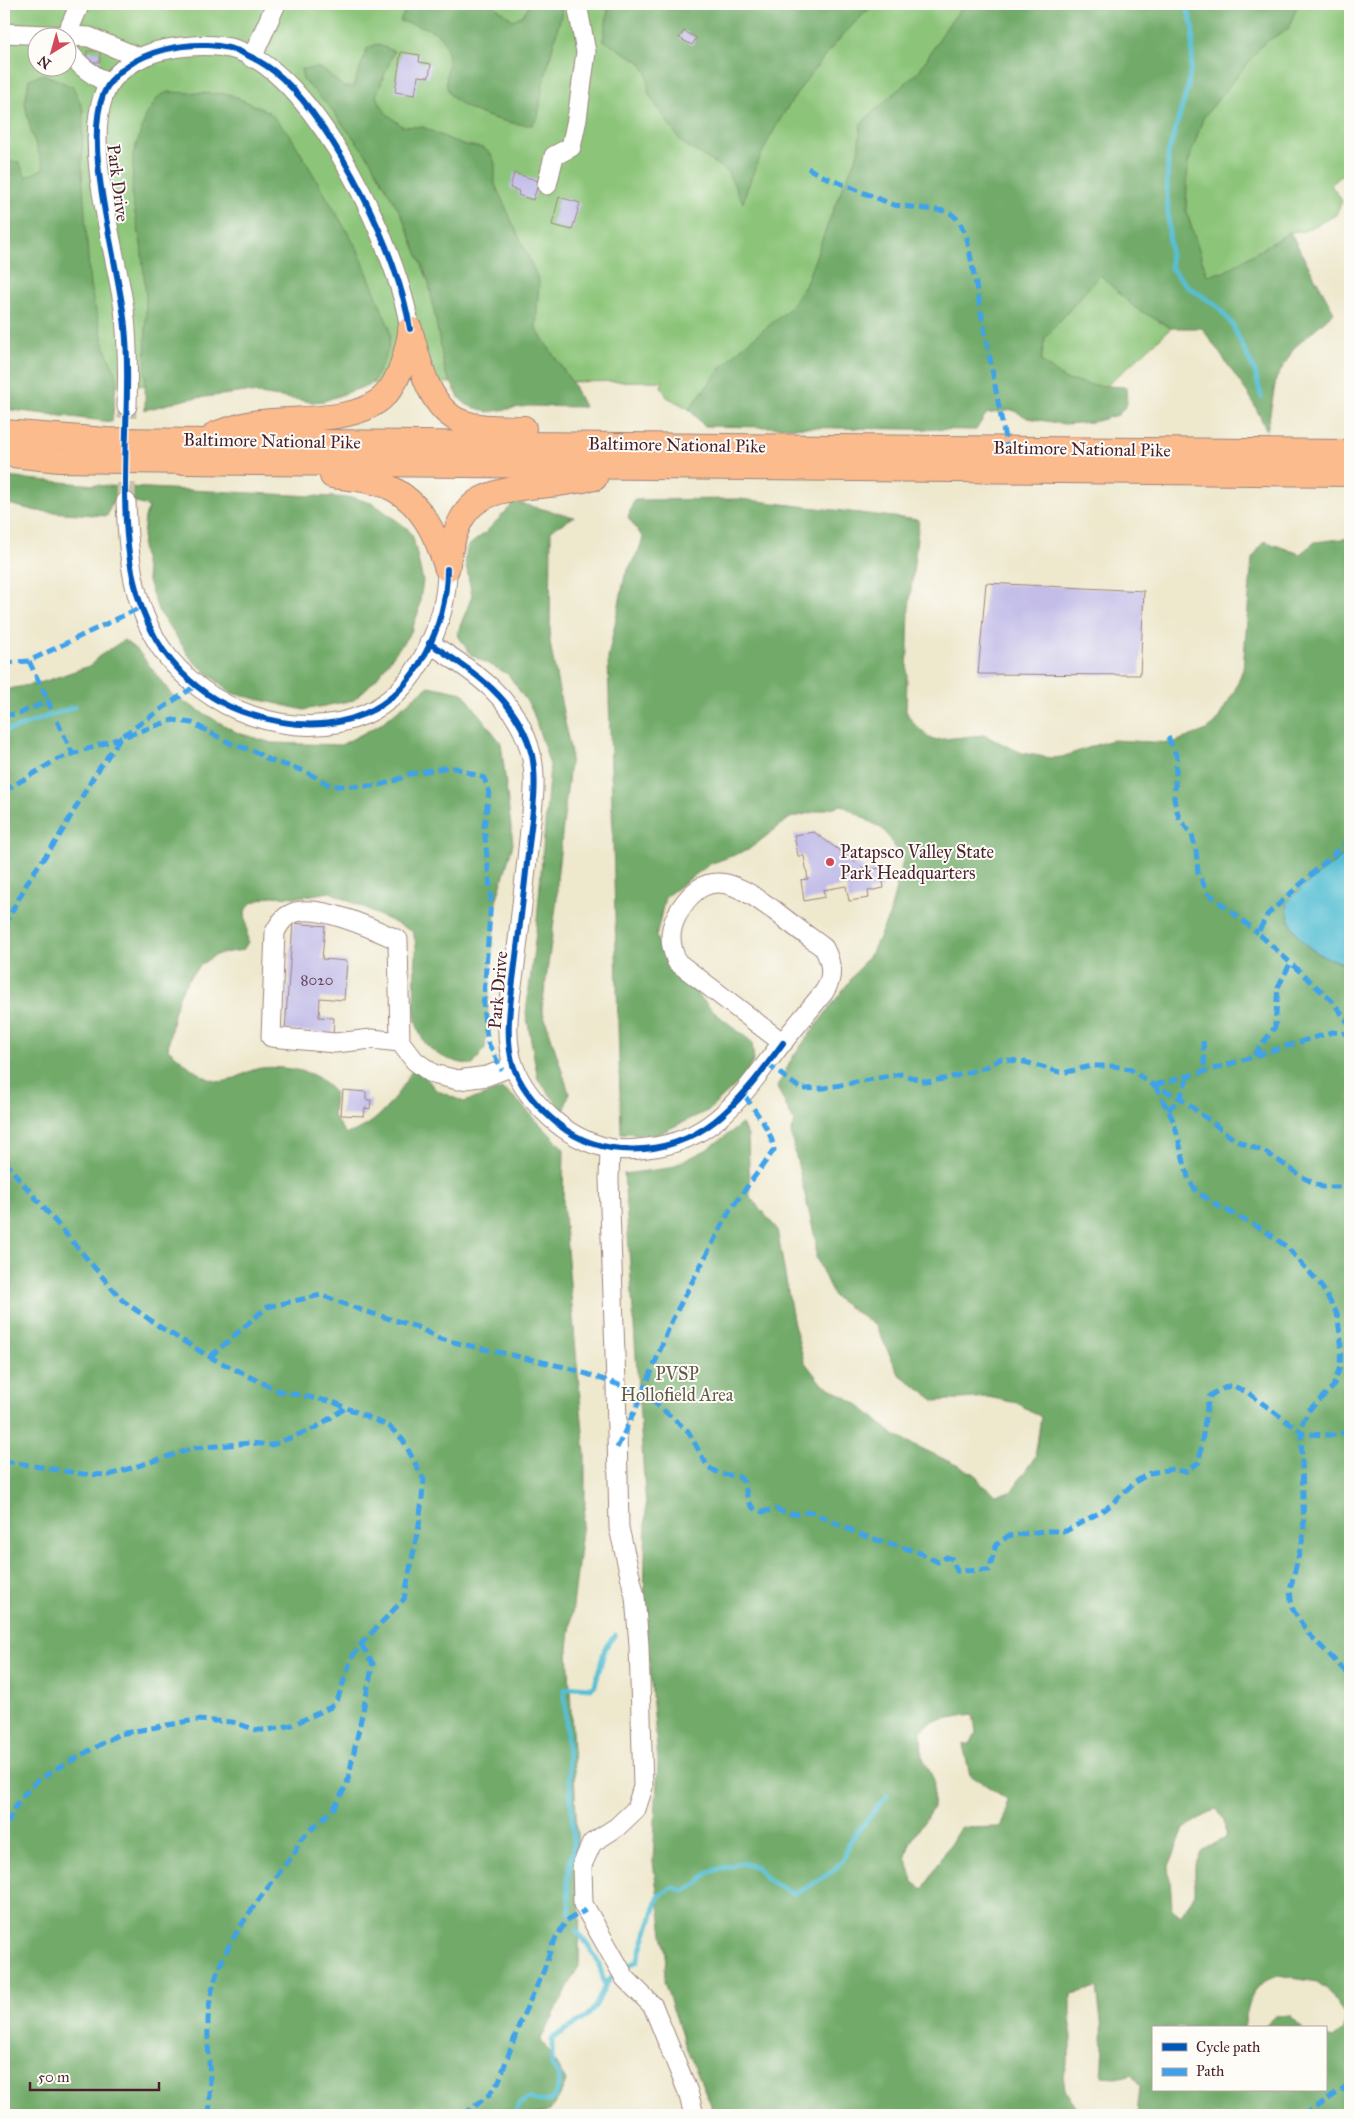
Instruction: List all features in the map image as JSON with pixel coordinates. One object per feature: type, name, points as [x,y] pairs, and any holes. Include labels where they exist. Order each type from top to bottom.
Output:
[{"type":"main road","points":[[193,441],[250,423],[330,416],[362,410],[381,399],[394,383],[405,360],[410,329]]},
{"type":"main road","points":[[410,329],[418,358],[436,400],[447,412],[462,422],[484,427],[568,429],[639,445]]},
{"type":"main road","name":"Baltimore National Pike","points":[[4,432],[106,440],[1350,452]]},
{"type":"main road","name":"Baltimore National Pike","points":[[4,454],[60,460],[256,463],[1350,474]]},
{"type":"main road","points":[[256,463],[389,487],[414,504],[430,524],[439,543],[447,569]]},
{"type":"main road","points":[[447,569],[452,540],[460,520],[481,498],[515,487],[551,485],[665,467]]},
{"type":"street","points":[[71,28],[80,4]]},
{"type":"street","points":[[252,58],[276,4]]},
{"type":"street","points":[[547,185],[554,156],[570,147],[577,119],[586,52],[577,4]]},
{"type":"street","points":[[4,33],[28,36]]},
{"type":"street","points":[[78,39],[88,37],[140,58]]},
{"type":"street","name":"Park Drive","points":[[127,406],[128,368],[124,308],[104,198],[97,136],[98,113],[109,84],[125,67],[140,58],[164,49],[195,45],[217,46],[240,51],[282,78],[314,114],[354,180],[395,271],[406,302],[410,329]]},
{"type":"street","points":[[78,63],[109,84]]},
{"type":"street","points":[[126,502],[128,547],[133,583],[151,630],[176,667],[195,686],[216,701],[235,710],[281,722],[303,725],[347,720],[366,714],[383,704],[397,692],[430,643],[445,604],[447,569]]},
{"type":"street","name":"Park Drive","points":[[430,643],[468,668],[497,693],[518,721],[532,756],[534,798],[508,1027],[513,1066],[530,1096],[556,1123],[590,1143],[610,1149],[631,1150],[674,1144],[711,1126],[744,1094],[831,982],[829,957],[824,948],[743,889],[726,883],[709,884],[685,902],[674,920],[670,934],[672,950],[677,962],[782,1043]]},
{"type":"street","points":[[400,1042],[372,1039],[335,1043],[271,1037],[274,932],[281,921],[293,912],[320,912],[365,925],[398,940],[400,1042],[415,1061],[433,1074],[458,1080],[487,1076],[513,1066]]},
{"type":"street","points":[[610,1149],[608,1179],[616,1383],[619,1528],[635,1597],[639,1645],[643,1787],[636,1809],[616,1827],[592,1843],[582,1865],[583,1904],[625,1978],[654,2006],[688,2092],[694,2115]]},
{"type":"green space","points":[[4,4],[1350,4],[1350,168],[1331,185],[1342,201],[1336,215],[1304,231],[1290,232],[1254,254],[1083,407],[712,380],[689,409],[667,397],[661,386],[663,381],[70,386],[4,380]]},
{"type":"green space","points":[[420,4],[492,4],[513,20],[523,15],[530,4],[559,4],[562,12],[543,84],[538,117],[532,125],[499,120],[472,110],[453,97],[447,85],[448,55],[442,38],[430,29],[400,21],[405,11]]},
{"type":"green space","points":[[609,4],[875,4],[835,45],[796,95],[764,150],[743,203],[727,171],[682,143],[649,95],[647,73],[640,62],[603,40]]},
{"type":"green space","points":[[965,4],[1298,4],[1289,28],[1263,44],[1203,118],[1188,164],[1186,210],[1207,275],[1224,272],[1290,232],[1334,312],[1294,348],[1276,379],[1267,431],[1251,398],[1202,328],[1171,328],[1134,307],[1100,275],[1045,338],[1041,361],[1064,379],[1092,385],[1126,387],[1127,404],[1118,415],[1093,422],[1064,424],[1028,418],[1013,410],[986,414],[976,430],[704,426],[689,409],[722,367],[741,348],[787,311],[805,286],[835,205],[858,153],[861,123],[919,71],[948,25]]},
{"type":"green space","points":[[376,44],[394,51],[376,96],[386,113],[402,126],[423,127],[460,144],[483,148],[491,154],[495,163],[495,184],[539,281],[536,329],[573,384],[584,407],[528,406],[488,412],[467,405],[460,399],[445,372],[429,283],[402,216],[369,158],[327,104],[303,80],[301,69],[321,68],[344,87],[353,87],[367,49]]},
{"type":"green space","points":[[53,78],[73,87],[83,109],[82,171],[90,286],[105,348],[117,377],[112,422],[4,409],[4,161],[19,162],[26,177],[44,168],[31,131],[25,104],[29,79]]},
{"type":"green space","points":[[168,92],[229,94],[269,112],[290,135],[358,250],[389,327],[390,342],[388,349],[372,384],[324,401],[313,402],[246,392],[188,399],[145,410],[146,297],[141,244],[132,198],[133,155],[146,116],[158,97]]},
{"type":"green space","points":[[4,477],[107,486],[355,498],[374,504],[407,528],[413,537],[423,581],[418,613],[411,632],[376,679],[354,700],[304,710],[231,693],[192,660],[158,610],[148,581],[142,547],[145,517],[149,507],[122,498],[112,502],[107,516],[37,511],[4,503]]},
{"type":"green space","name":"PVSP Hollofield Area","points":[[740,499],[919,520],[909,609],[906,711],[911,720],[933,740],[984,735],[1022,753],[1051,758],[1062,757],[1111,740],[1172,743],[1207,730],[1215,724],[1235,690],[1243,669],[1252,559],[1264,541],[1300,554],[1315,542],[1350,538],[1350,851],[1303,887],[1288,917],[1299,937],[1312,950],[1350,965],[1350,2115],[1137,2115],[1140,2087],[1132,2074],[1117,2078],[1102,2077],[1104,2045],[1097,1988],[1071,1994],[1071,2048],[1063,2075],[1065,2089],[1081,2115],[712,2115],[711,2105],[686,2047],[664,1982],[666,1955],[653,1862],[658,1761],[644,1605],[646,1508],[624,1174],[669,1168],[706,1150],[742,1124],[748,1136],[750,1197],[777,1229],[793,1320],[804,1361],[820,1382],[859,1405],[894,1435],[975,1474],[983,1486],[996,1494],[1011,1492],[1035,1457],[1041,1417],[1017,1403],[988,1397],[935,1401],[899,1374],[876,1326],[834,1297],[816,1257],[816,1242],[791,1135],[794,1122],[777,1087],[794,1055],[873,950],[889,916],[903,860],[884,830],[842,805],[790,818],[748,850],[710,864],[665,897],[656,937],[673,968],[714,1012],[752,1042],[754,1061],[739,1082],[709,1110],[656,1135],[621,1133],[608,658],[625,575],[639,550],[643,538],[628,517],[634,500]],"holes":[[[973,1714],[976,1733],[970,1744],[963,1745],[970,1775],[1007,1799],[1006,1815],[1001,1827],[960,1828],[923,1889],[913,1882],[906,1856],[910,1843],[933,1808],[934,1780],[922,1756],[921,1731],[932,1721]],[[1217,1808],[1224,1820],[1226,1838],[1202,1850],[1195,1864],[1195,1893],[1182,1916],[1172,1908],[1169,1866],[1184,1829]]]},
{"type":"green space","points":[[515,502],[574,517],[551,530],[550,643],[571,754],[557,880],[557,899],[542,1009],[569,1093],[564,1113],[538,1079],[526,1013],[536,932],[550,765],[532,709],[508,674],[471,655],[457,634],[472,596],[465,559],[468,546],[485,533]]},
{"type":"green space","points":[[124,640],[139,652],[172,695],[238,733],[272,743],[341,745],[379,725],[429,686],[463,693],[501,743],[513,844],[496,902],[485,1048],[473,1065],[453,1061],[438,1054],[427,1045],[420,1034],[414,1006],[416,949],[412,931],[330,892],[299,897],[271,896],[251,903],[245,911],[248,942],[243,950],[215,955],[191,975],[184,986],[175,1009],[168,1049],[203,1076],[221,1082],[259,1068],[267,1067],[285,1068],[311,1074],[322,1080],[335,1093],[333,1116],[346,1134],[358,1130],[378,1117],[400,1090],[413,1069],[423,1074],[436,1090],[464,1102],[502,1089],[513,1096],[564,1149],[563,1203],[585,1455],[585,1506],[568,1648],[580,1897],[579,1966],[541,2039],[566,2081],[550,2111],[531,2115],[4,2115],[4,690],[43,682],[92,665],[98,657]]},
{"type":"green space","points":[[1290,2015],[1301,2026],[1264,2026],[1275,2016]]},
{"type":"water","points":[[1350,851],[1350,965],[1325,956],[1307,945],[1294,928],[1286,903],[1303,887]]},
{"type":"building","points":[[684,31],[696,38],[692,45],[679,38]]},
{"type":"building","points":[[87,51],[100,51],[100,62],[87,62]]},
{"type":"building","points":[[401,52],[420,55],[419,62],[431,64],[429,77],[418,76],[415,95],[395,92]]},
{"type":"building","points":[[514,173],[539,181],[533,200],[518,195],[519,191],[510,188]]},
{"type":"building","points":[[559,197],[580,203],[572,230],[552,225]]},
{"type":"building","points":[[986,583],[1144,591],[1140,675],[978,674]]},
{"type":"building","name":"Patapsco Valley State Park Headquarters","points":[[814,832],[866,870],[881,868],[884,888],[868,891],[869,898],[849,901],[846,886],[823,890],[825,897],[804,901],[801,880],[808,879],[804,856],[798,856],[794,835]]},
{"type":"building","points":[[293,923],[325,926],[322,959],[347,961],[344,1000],[320,998],[319,1017],[334,1018],[333,1034],[285,1030]]},
{"type":"building","points":[[343,1090],[366,1092],[366,1100],[371,1100],[370,1109],[365,1108],[364,1116],[341,1115]]},
{"type":"waterway","points":[[1186,4],[1193,27],[1192,59],[1188,87],[1168,154],[1167,195],[1171,268],[1187,286],[1217,306],[1232,324],[1255,372],[1261,396]]},
{"type":"waterway","points":[[4,730],[13,729],[74,707]]},
{"type":"waterway","points":[[570,1914],[567,1878],[574,1844],[564,1690],[576,1687],[591,1688],[595,1685],[605,1648],[615,1635]]},
{"type":"waterway","points":[[628,1966],[637,1961],[659,1896],[673,1887],[684,1891],[697,1884],[709,1872],[741,1863],[757,1867],[765,1878],[792,1893],[806,1888],[833,1871],[845,1857],[848,1843],[887,1796]]},
{"type":"waterway","points":[[576,1930],[594,1955],[604,1983]]},
{"type":"waterway","points":[[513,2115],[519,2104],[529,2098],[537,2101],[549,2101],[556,2095],[560,2076],[552,2066],[552,2039],[591,2012],[613,1976]]},
{"type":"tunnel","points":[[126,502],[127,406]]},
{"type":"marked path","points":[[808,168],[820,175],[894,205],[946,211],[959,222],[967,238],[1007,449]]},
{"type":"marked path","points":[[4,663],[29,661],[141,607]]},
{"type":"marked path","points":[[29,661],[48,701]]},
{"type":"marked path","points":[[4,926],[31,876],[57,840],[94,776],[122,736],[195,686]]},
{"type":"marked path","points":[[4,715],[18,714],[48,701],[51,709]]},
{"type":"marked path","points":[[4,791],[58,759],[173,720],[192,723],[234,745],[252,750],[269,760],[304,771],[332,786],[376,786],[409,774],[443,768],[455,768],[484,778],[489,792],[484,827],[491,899],[483,1009],[488,1043],[502,1070]]},
{"type":"marked path","points":[[57,721],[73,754]]},
{"type":"marked path","points":[[1168,737],[1177,757],[1174,799],[1179,818],[1192,835],[1196,850],[1198,873],[1208,893],[1258,933]]},
{"type":"marked path","points":[[1350,839],[1267,915],[1258,933],[1332,1001],[1350,1025]]},
{"type":"marked path","points":[[1254,1055],[1275,1027],[1278,987],[1291,962]]},
{"type":"marked path","points":[[1155,1085],[1332,1032],[1350,1034]]},
{"type":"marked path","points":[[1203,1041],[1205,1072]]},
{"type":"marked path","points":[[767,1064],[801,1089],[824,1088],[901,1074],[927,1082],[949,1078],[986,1067],[1000,1059],[1025,1062],[1063,1073],[1091,1066],[1113,1066],[1130,1069],[1149,1083],[1180,1098],[1235,1140],[1267,1153],[1304,1178],[1322,1187],[1346,1187],[1350,1190]]},
{"type":"marked path","points":[[1168,1110],[1180,1098],[1188,1076]]},
{"type":"marked path","points":[[1155,1085],[1174,1122],[1189,1181],[1197,1192],[1220,1207],[1264,1230],[1288,1248],[1320,1284],[1337,1313],[1341,1341],[1340,1367],[1333,1387],[1308,1411],[1301,1427],[1304,1534],[1290,1590],[1292,1608],[1308,1633],[1350,1676]]},
{"type":"marked path","points":[[617,1448],[643,1393],[672,1320],[730,1210],[774,1150],[770,1135],[744,1094]]},
{"type":"marked path","points":[[4,1161],[122,1300],[160,1327],[210,1357],[279,1391],[333,1402],[389,1426],[403,1440],[424,1480],[419,1525],[404,1599],[361,1644],[351,1659],[338,1698],[331,1707],[292,1725],[268,1730],[257,1730],[233,1722],[195,1720],[119,1734],[39,1779],[20,1799],[9,1820],[4,1837]]},
{"type":"marked path","points":[[210,1357],[267,1307],[321,1295],[361,1310],[417,1327],[440,1339],[569,1368],[643,1393],[688,1431],[708,1467],[720,1474],[738,1476],[744,1482],[748,1500],[753,1508],[763,1512],[775,1509],[790,1514],[811,1512],[864,1536],[918,1552],[938,1562],[947,1557],[952,1559],[957,1571],[989,1570],[996,1545],[1008,1536],[1044,1531],[1066,1531],[1106,1509],[1135,1482],[1150,1473],[1172,1469],[1185,1472],[1199,1462],[1210,1396],[1231,1385],[1247,1392],[1304,1434],[1335,1435],[1350,1431]]},
{"type":"marked path","points":[[4,1461],[83,1474],[109,1475],[195,1448],[250,1443],[272,1445],[315,1428],[347,1407]]},
{"type":"marked path","points":[[209,2115],[208,2021],[213,1986],[230,1944],[254,1906],[295,1852],[300,1840],[334,1808],[347,1784],[373,1664],[361,1644]]},
{"type":"marked path","points":[[463,2115],[488,2096],[499,2081],[521,2020],[544,1970],[552,1945],[566,1921],[586,1910]]},
{"type":"marked path","points":[[1303,2115],[1350,2085]]},
{"type":"cycle path","points":[[410,329],[404,299],[393,266],[379,231],[344,160],[324,128],[303,100],[278,74],[245,54],[228,48],[208,45],[165,49],[145,56],[127,66],[113,79],[103,95],[98,118],[99,176],[125,327],[127,370],[125,509],[129,554],[138,598],[155,638],[189,680],[213,698],[230,707],[263,718],[292,723],[321,724],[350,719],[383,704],[414,673],[435,633],[446,590],[447,569]]},
{"type":"cycle path","points":[[429,643],[478,677],[506,703],[526,736],[532,755],[534,766],[534,800],[511,1001],[509,1044],[513,1065],[520,1080],[539,1107],[566,1130],[583,1140],[601,1146],[621,1149],[649,1149],[674,1143],[697,1133],[734,1104],[783,1043]]},
{"type":"place","name":"Patapsco Valley State Park Headquarters","points":[[830,862]]}]
